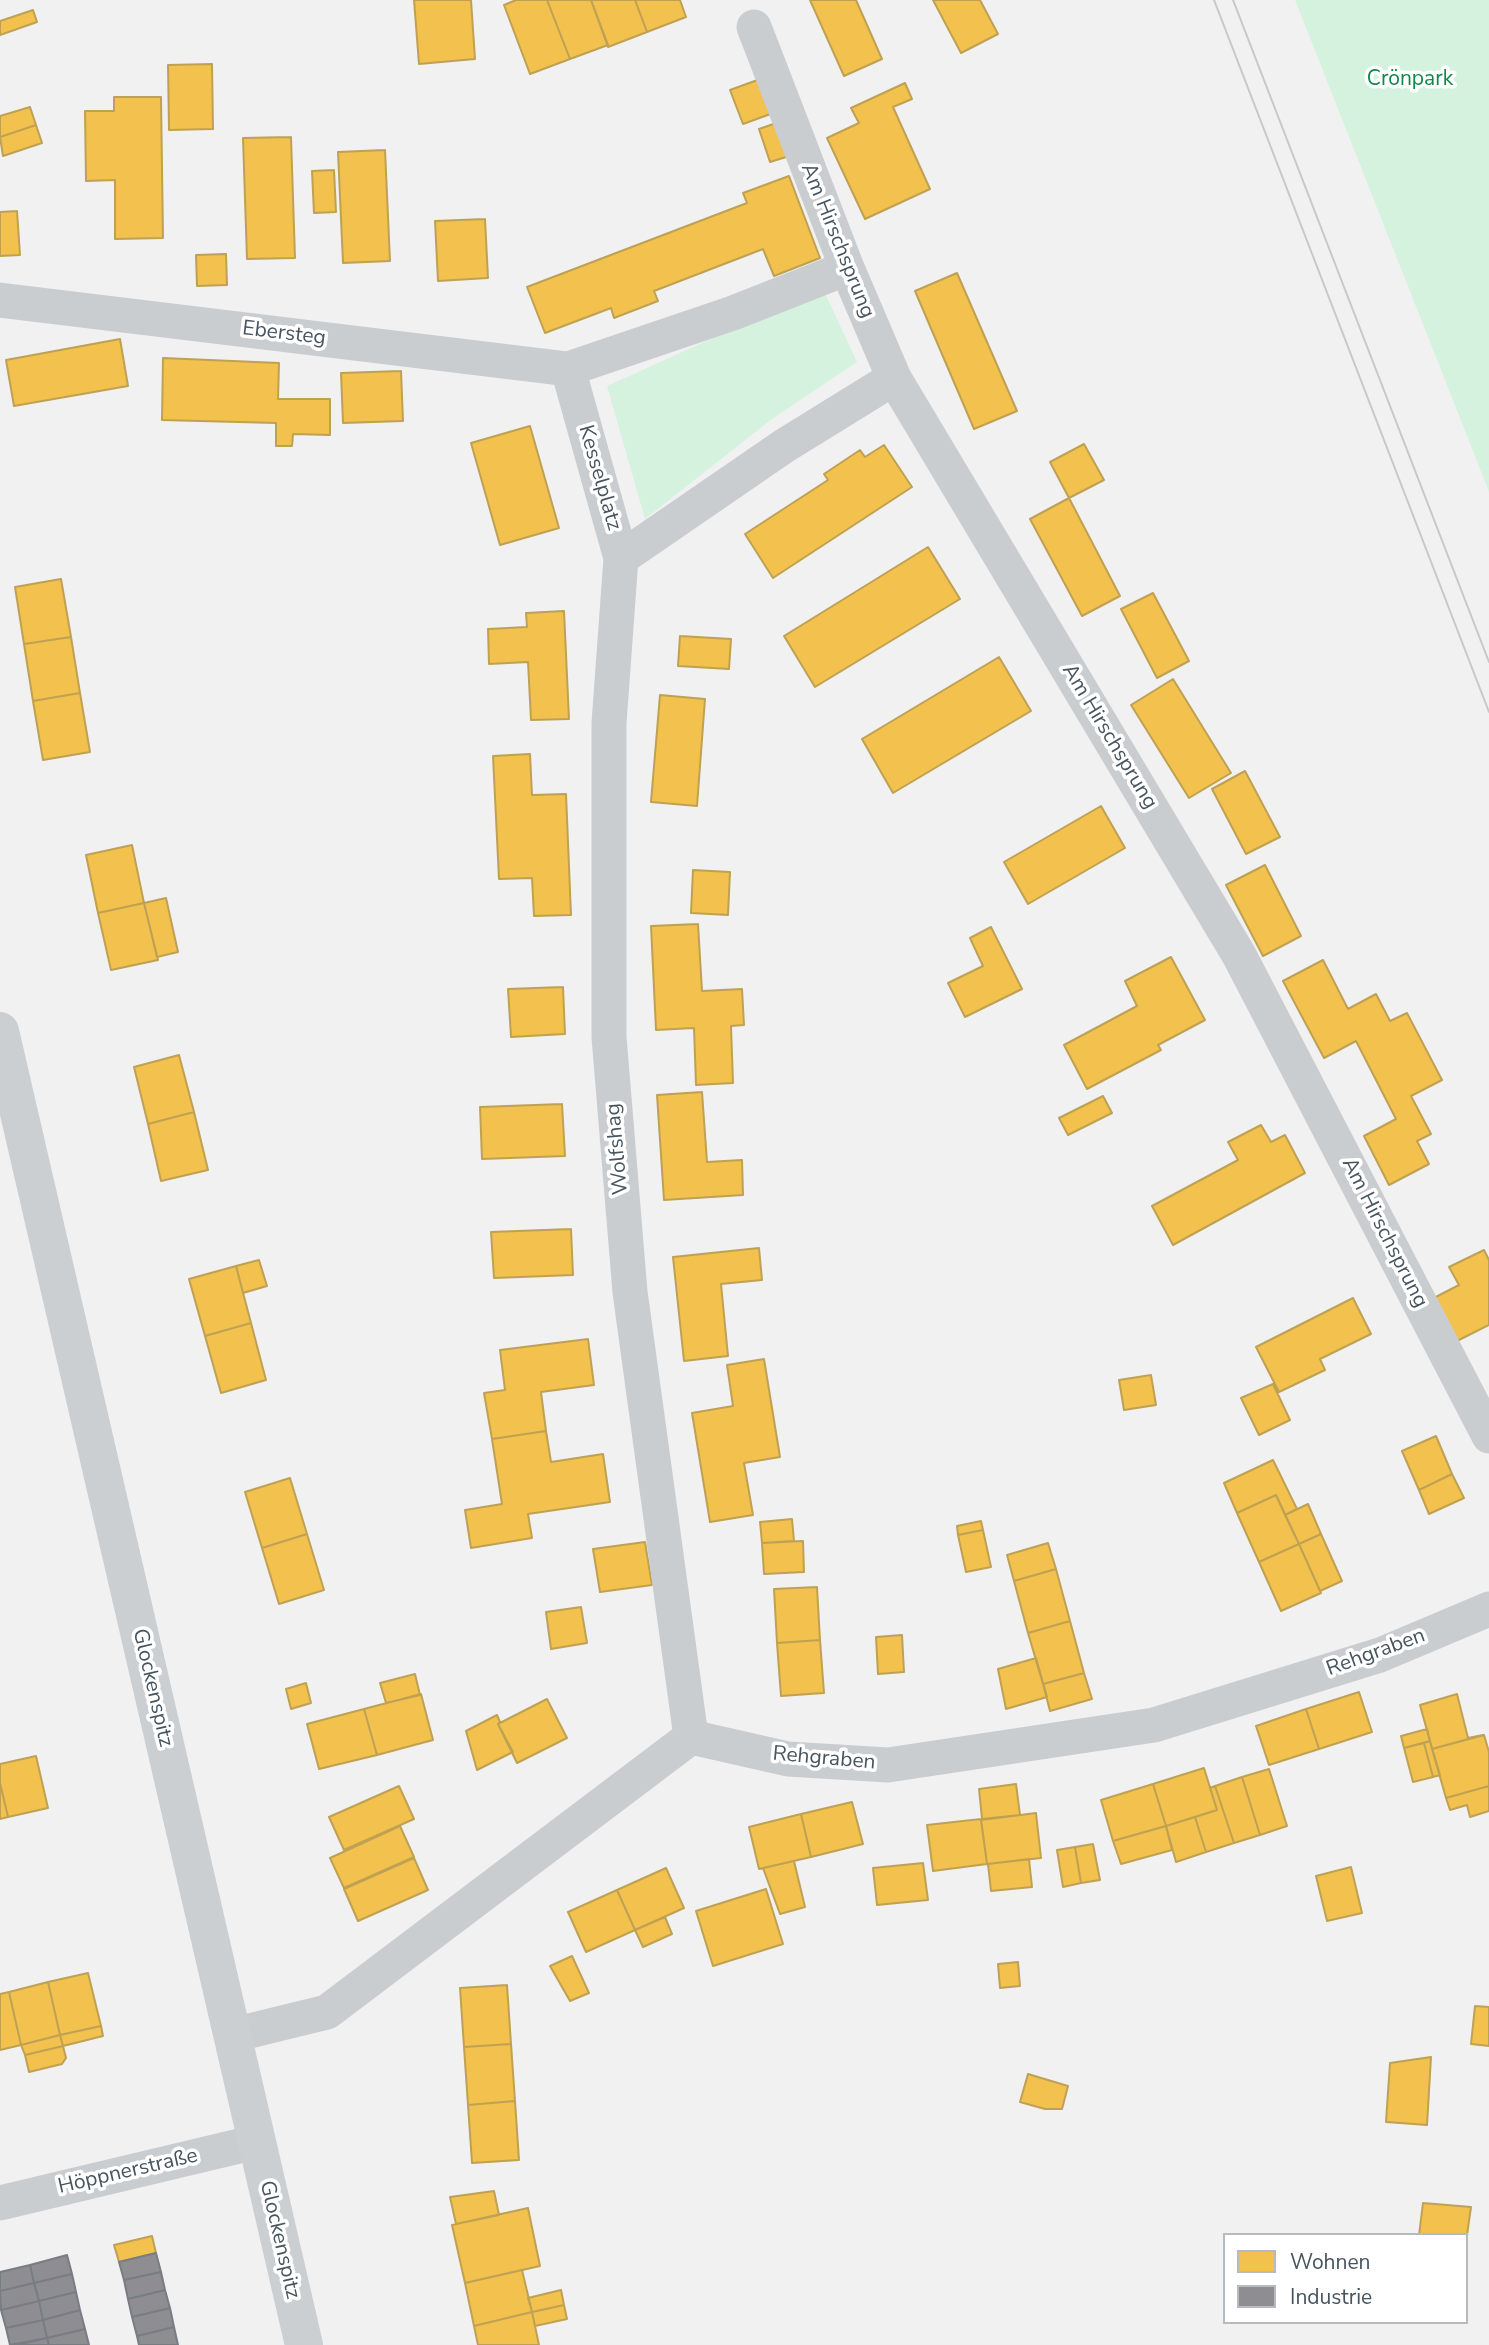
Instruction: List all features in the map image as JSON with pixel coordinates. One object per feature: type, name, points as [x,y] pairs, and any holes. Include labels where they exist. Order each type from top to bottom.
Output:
[{"type":"main road","name":"Glockenspitz","points":[[0,1031],[304,2345]]},
{"type":"street","name":"Am Hirschsprung","points":[[754,27],[847,268],[894,378],[1240,956],[1489,1436]]},
{"type":"street","points":[[568,369],[733,313],[847,268]]},
{"type":"street","name":"Ebersteg","points":[[0,300],[568,369]]},
{"type":"street","name":"Kesselplatz","points":[[568,369],[621,558],[784,446],[894,378]]},
{"type":"street","name":"Wolfshag","points":[[621,558],[609,723],[609,1037],[630,1292],[691,1738]]},
{"type":"street","name":"Rehgraben","points":[[691,1738],[788,1759],[888,1765],[1154,1725],[1380,1655],[1489,1609]]},
{"type":"street","points":[[233,2035],[327,2012],[691,1738]]},
{"type":"street","name":"Höppnerstraße","points":[[0,2203],[256,2142]]},
{"type":"green space","name":"Crönpark","points":[[1295,0],[1489,0],[1489,492],[1473,451]]},
{"type":"green space","points":[[825,293],[857,362],[772,419],[645,519],[607,386],[746,323]]},
{"type":"building: Wohnen","points":[[414,0],[471,0],[475,59],[419,64]]},
{"type":"building: Wohnen","points":[[516,0],[547,0],[570,59],[530,74],[504,5]]},
{"type":"building: Wohnen","points":[[547,0],[591,0],[608,45],[570,59]]},
{"type":"building: Wohnen","points":[[591,0],[635,0],[647,32],[608,47]]},
{"type":"building: Wohnen","points":[[635,0],[680,0],[686,17],[647,32]]},
{"type":"building: Wohnen","points":[[810,0],[856,0],[882,59],[844,76]]},
{"type":"building: Wohnen","points":[[933,0],[980,0],[998,34],[961,53]]},
{"type":"building: Wohnen","points":[[33,10],[37,22],[0,35],[0,21]]},
{"type":"building: Wohnen","points":[[212,64],[213,129],[169,130],[168,65]]},
{"type":"building: Wohnen","points":[[763,78],[776,112],[743,124],[730,90]]},
{"type":"building: Wohnen","points":[[905,83],[912,99],[893,107],[930,189],[865,219],[827,138],[859,123],[851,108]]},
{"type":"building: Wohnen","points":[[114,97],[161,97],[163,238],[115,239],[115,180],[86,181],[85,111],[114,111]]},
{"type":"building: Wohnen","points":[[30,107],[36,125],[0,137],[0,116]]},
{"type":"building: Wohnen","points":[[785,120],[796,154],[770,162],[759,129]]},
{"type":"building: Wohnen","points":[[36,125],[42,143],[3,156],[0,137]]},
{"type":"building: Wohnen","points":[[291,137],[295,258],[247,259],[243,138]]},
{"type":"building: Wohnen","points":[[385,150],[390,261],[343,263],[338,152]]},
{"type":"building: Wohnen","points":[[334,170],[336,212],[314,213],[312,171]]},
{"type":"building: Wohnen","points":[[789,176],[820,258],[774,276],[763,249],[654,291],[658,301],[614,318],[611,308],[545,333],[527,287],[747,203],[743,193]]},
{"type":"building: Wohnen","points":[[17,211],[20,255],[0,256],[0,212]]},
{"type":"building: Wohnen","points":[[485,219],[488,278],[438,281],[435,221]]},
{"type":"building: Wohnen","points":[[226,254],[227,285],[197,286],[196,255]]},
{"type":"building: Wohnen","points":[[957,273],[1017,411],[974,429],[915,291]]},
{"type":"building: Wohnen","points":[[120,339],[128,386],[14,406],[6,360]]},
{"type":"building: Wohnen","points":[[163,358],[279,363],[278,399],[330,399],[330,435],[293,434],[292,446],[276,446],[276,423],[162,420]]},
{"type":"building: Wohnen","points":[[401,371],[403,421],[343,423],[341,373]]},
{"type":"building: Wohnen","points":[[530,426],[559,528],[500,545],[471,443]]},
{"type":"building: Wohnen","points":[[1084,444],[1104,480],[1069,498],[1050,462]]},
{"type":"building: Wohnen","points":[[884,445],[912,487],[773,578],[745,534],[828,480],[824,474],[860,450],[865,457]]},
{"type":"building: Wohnen","points":[[1069,498],[1120,596],[1082,616],[1030,519]]},
{"type":"building: Wohnen","points":[[928,547],[960,599],[815,687],[784,636]]},
{"type":"building: Wohnen","points":[[61,579],[71,637],[24,644],[15,587]]},
{"type":"building: Wohnen","points":[[1153,593],[1189,661],[1157,678],[1121,609]]},
{"type":"building: Wohnen","points":[[564,611],[569,719],[531,720],[528,662],[489,664],[488,629],[527,627],[526,613]]},
{"type":"building: Wohnen","points":[[680,636],[731,639],[729,669],[678,666]]},
{"type":"building: Wohnen","points":[[71,637],[80,693],[33,701],[24,644]]},
{"type":"building: Wohnen","points":[[999,657],[1031,711],[893,793],[862,739]]},
{"type":"building: Wohnen","points":[[1173,679],[1231,773],[1189,798],[1131,705]]},
{"type":"building: Wohnen","points":[[80,693],[90,752],[43,760],[33,701]]},
{"type":"building: Wohnen","points":[[660,695],[705,699],[697,806],[651,802]]},
{"type":"building: Wohnen","points":[[530,754],[532,795],[566,794],[571,915],[534,916],[532,878],[499,879],[493,756]]},
{"type":"building: Wohnen","points":[[1245,771],[1280,837],[1246,854],[1212,789]]},
{"type":"building: Wohnen","points":[[1101,806],[1125,848],[1028,904],[1004,862]]},
{"type":"building: Wohnen","points":[[132,845],[144,903],[98,913],[86,855]]},
{"type":"building: Wohnen","points":[[1265,865],[1301,936],[1263,956],[1226,885]]},
{"type":"building: Wohnen","points":[[693,870],[730,872],[728,915],[691,913]]},
{"type":"building: Wohnen","points":[[166,898],[178,952],[157,957],[144,903]]},
{"type":"building: Wohnen","points":[[144,903],[158,960],[111,970],[98,913]]},
{"type":"building: Wohnen","points":[[698,924],[702,991],[742,989],[744,1025],[731,1026],[733,1083],[696,1085],[694,1028],[656,1030],[651,926]]},
{"type":"building: Wohnen","points":[[991,927],[1022,989],[965,1017],[948,983],[983,966],[970,938]]},
{"type":"building: Wohnen","points":[[1171,957],[1205,1020],[1158,1045],[1161,1050],[1087,1089],[1064,1045],[1137,1006],[1125,981]]},
{"type":"building: Wohnen","points":[[1323,960],[1348,1009],[1376,994],[1390,1021],[1407,1013],[1442,1080],[1411,1096],[1431,1134],[1417,1141],[1429,1164],[1389,1185],[1364,1136],[1396,1119],[1356,1041],[1324,1058],[1283,981]]},
{"type":"building: Wohnen","points":[[563,987],[565,1034],[511,1037],[508,989]]},
{"type":"building: Wohnen","points":[[179,1055],[194,1112],[148,1124],[134,1067]]},
{"type":"building: Wohnen","points":[[702,1092],[707,1162],[742,1160],[743,1195],[664,1200],[657,1095]]},
{"type":"building: Wohnen","points":[[1103,1096],[1112,1113],[1068,1135],[1059,1118]]},
{"type":"building: Wohnen","points":[[562,1104],[565,1156],[482,1159],[480,1107]]},
{"type":"building: Wohnen","points":[[194,1112],[208,1170],[161,1181],[148,1124]]},
{"type":"building: Wohnen","points":[[1261,1125],[1271,1142],[1285,1135],[1305,1173],[1173,1245],[1152,1206],[1238,1160],[1228,1142]]},
{"type":"building: Wohnen","points":[[571,1229],[573,1275],[494,1278],[491,1232]]},
{"type":"building: Wohnen","points":[[759,1248],[762,1280],[721,1284],[728,1356],[684,1361],[673,1257]]},
{"type":"building: Wohnen","points":[[1484,1250],[1489,1260],[1489,1325],[1451,1344],[1428,1301],[1459,1285],[1449,1267]]},
{"type":"building: Wohnen","points":[[259,1260],[267,1286],[243,1293],[236,1266]]},
{"type":"building: Wohnen","points":[[236,1266],[251,1323],[205,1336],[189,1279]]},
{"type":"building: Wohnen","points":[[1353,1298],[1371,1334],[1320,1359],[1325,1370],[1279,1392],[1256,1347]]},
{"type":"building: Wohnen","points":[[251,1323],[266,1380],[221,1393],[205,1336]]},
{"type":"building: Wohnen","points":[[588,1339],[594,1385],[541,1392],[546,1431],[492,1439],[484,1393],[505,1390],[500,1350]]},
{"type":"building: Wohnen","points":[[764,1359],[780,1457],[744,1463],[753,1515],[710,1522],[692,1413],[733,1406],[727,1365]]},
{"type":"building: Wohnen","points":[[1151,1375],[1156,1405],[1124,1410],[1119,1380]]},
{"type":"building: Wohnen","points":[[1273,1384],[1290,1420],[1259,1435],[1241,1398]]},
{"type":"building: Wohnen","points":[[546,1431],[551,1462],[603,1454],[610,1502],[528,1514],[532,1538],[471,1548],[465,1510],[502,1504],[492,1439]]},
{"type":"building: Wohnen","points":[[1436,1436],[1452,1474],[1419,1490],[1402,1451]]},
{"type":"building: Wohnen","points":[[1273,1460],[1297,1509],[1285,1515],[1276,1495],[1237,1513],[1224,1483]]},
{"type":"building: Wohnen","points":[[1452,1474],[1464,1498],[1429,1514],[1419,1490]]},
{"type":"building: Wohnen","points":[[290,1478],[307,1534],[262,1548],[245,1492]]},
{"type":"building: Wohnen","points":[[1276,1495],[1299,1544],[1259,1562],[1237,1513]]},
{"type":"building: Wohnen","points":[[1308,1504],[1321,1534],[1299,1544],[1285,1515]]},
{"type":"building: Wohnen","points":[[792,1519],[794,1541],[762,1543],[760,1522]]},
{"type":"building: Wohnen","points":[[981,1521],[983,1530],[958,1535],[957,1526]]},
{"type":"building: Wohnen","points":[[983,1530],[991,1567],[966,1572],[958,1535]]},
{"type":"building: Wohnen","points":[[307,1534],[324,1590],[279,1604],[262,1548]]},
{"type":"building: Wohnen","points":[[1321,1534],[1342,1581],[1320,1591],[1299,1544]]},
{"type":"building: Wohnen","points":[[803,1541],[804,1572],[764,1574],[762,1543]]},
{"type":"building: Wohnen","points":[[645,1542],[652,1585],[600,1592],[593,1549]]},
{"type":"building: Wohnen","points":[[1048,1543],[1056,1569],[1014,1581],[1007,1555]]},
{"type":"building: Wohnen","points":[[1299,1544],[1321,1593],[1281,1611],[1259,1562]]},
{"type":"building: Wohnen","points":[[1056,1569],[1070,1621],[1028,1633],[1014,1581]]},
{"type":"building: Wohnen","points":[[817,1587],[820,1640],[777,1643],[774,1589]]},
{"type":"building: Wohnen","points":[[581,1607],[587,1643],[551,1649],[546,1612]]},
{"type":"building: Wohnen","points":[[1070,1621],[1084,1673],[1043,1684],[1028,1633]]},
{"type":"building: Wohnen","points":[[902,1635],[904,1672],[878,1674],[876,1637]]},
{"type":"building: Wohnen","points":[[820,1640],[824,1693],[781,1696],[777,1643]]},
{"type":"building: Wohnen","points":[[1036,1658],[1047,1697],[1006,1709],[998,1669]]},
{"type":"building: Wohnen","points":[[1084,1673],[1092,1699],[1050,1711],[1043,1684]]},
{"type":"building: Wohnen","points":[[415,1674],[420,1695],[386,1703],[380,1683]]},
{"type":"building: Wohnen","points":[[306,1683],[311,1703],[291,1709],[286,1689]]},
{"type":"building: Wohnen","points":[[1359,1692],[1372,1732],[1319,1749],[1306,1709]]},
{"type":"building: Wohnen","points":[[421,1694],[433,1740],[377,1755],[364,1709]]},
{"type":"building: Wohnen","points":[[1457,1694],[1468,1738],[1483,1735],[1432,1749],[1420,1705]]},
{"type":"building: Wohnen","points":[[547,1699],[567,1738],[517,1763],[498,1724]]},
{"type":"building: Wohnen","points":[[364,1709],[377,1755],[319,1769],[307,1724]]},
{"type":"building: Wohnen","points":[[1306,1709],[1319,1749],[1269,1765],[1256,1726]]},
{"type":"building: Wohnen","points":[[497,1715],[500,1722],[498,1724],[513,1752],[477,1770],[466,1731]]},
{"type":"building: Wohnen","points":[[1427,1729],[1430,1741],[1404,1748],[1401,1736]]},
{"type":"building: Wohnen","points":[[1484,1735],[1489,1752],[1489,1786],[1446,1798],[1432,1749]]},
{"type":"building: Wohnen","points":[[1430,1741],[1440,1775],[1433,1777],[1424,1743]]},
{"type":"building: Wohnen","points":[[1424,1743],[1433,1777],[1413,1782],[1404,1748]]},
{"type":"building: Wohnen","points":[[36,1756],[48,1808],[8,1817],[0,1783],[0,1764]]},
{"type":"building: Wohnen","points":[[1204,1768],[1217,1810],[1166,1826],[1153,1784]]},
{"type":"building: Wohnen","points":[[1269,1769],[1287,1826],[1260,1835],[1242,1777]]},
{"type":"building: Wohnen","points":[[1242,1777],[1260,1835],[1234,1843],[1215,1786]]},
{"type":"building: Wohnen","points":[[0,1783],[8,1817],[0,1819]]},
{"type":"building: Wohnen","points":[[1016,1784],[1020,1815],[982,1819],[979,1789]]},
{"type":"building: Wohnen","points":[[1153,1784],[1166,1826],[1113,1841],[1101,1800]]},
{"type":"building: Wohnen","points":[[399,1786],[414,1819],[344,1850],[329,1817]]},
{"type":"building: Wohnen","points":[[1215,1786],[1234,1843],[1206,1852],[1195,1817],[1217,1810],[1210,1788]]},
{"type":"building: Wohnen","points":[[1489,1786],[1489,1811],[1470,1817],[1467,1805],[1450,1810],[1446,1798]]},
{"type":"building: Wohnen","points":[[852,1802],[863,1844],[811,1857],[801,1814]]},
{"type":"building: Wohnen","points":[[1036,1813],[1041,1858],[987,1864],[981,1820]]},
{"type":"building: Wohnen","points":[[801,1814],[811,1857],[759,1869],[749,1827]]},
{"type":"building: Wohnen","points":[[1195,1817],[1206,1852],[1176,1862],[1166,1826]]},
{"type":"building: Wohnen","points":[[981,1819],[987,1864],[933,1871],[927,1825]]},
{"type":"building: Wohnen","points":[[400,1826],[414,1857],[344,1888],[330,1858]]},
{"type":"building: Wohnen","points":[[1166,1826],[1172,1850],[1121,1864],[1113,1841]]},
{"type":"building: Wohnen","points":[[1093,1844],[1100,1880],[1081,1883],[1075,1847]]},
{"type":"building: Wohnen","points":[[1075,1847],[1081,1883],[1063,1887],[1057,1850]]},
{"type":"building: Wohnen","points":[[414,1858],[428,1890],[358,1921],[344,1889]]},
{"type":"building: Wohnen","points":[[1029,1859],[1032,1887],[991,1891],[988,1864]]},
{"type":"building: Wohnen","points":[[794,1861],[805,1907],[780,1914],[763,1868]]},
{"type":"building: Wohnen","points":[[923,1863],[928,1900],[877,1905],[873,1868]]},
{"type":"building: Wohnen","points":[[1351,1867],[1362,1913],[1327,1921],[1316,1876]]},
{"type":"building: Wohnen","points":[[666,1868],[684,1908],[635,1930],[617,1890]]},
{"type":"building: Wohnen","points":[[766,1889],[783,1944],[713,1966],[696,1911]]},
{"type":"building: Wohnen","points":[[617,1890],[635,1930],[586,1952],[568,1912]]},
{"type":"building: Wohnen","points":[[665,1917],[672,1934],[643,1947],[635,1930]]},
{"type":"building: Wohnen","points":[[572,1956],[589,1993],[570,2001],[550,1966]]},
{"type":"building: Wohnen","points":[[1018,1962],[1020,1986],[1000,1988],[998,1964]]},
{"type":"building: Wohnen","points":[[88,1973],[101,2026],[60,2035],[48,1982]]},
{"type":"building: Wohnen","points":[[48,1982],[60,2035],[21,2045],[9,1992]]},
{"type":"building: Wohnen","points":[[507,1985],[511,2044],[464,2047],[460,1988]]},
{"type":"building: Wohnen","points":[[9,1992],[21,2045],[0,2050],[0,1994]]},
{"type":"building: Wohnen","points":[[1475,2006],[1489,2007],[1489,2046],[1471,2044]]},
{"type":"building: Wohnen","points":[[101,2026],[103,2036],[63,2046],[60,2035]]},
{"type":"building: Wohnen","points":[[60,2035],[63,2046],[25,2055],[21,2045]]},
{"type":"building: Wohnen","points":[[511,2044],[515,2101],[468,2105],[464,2047]]},
{"type":"building: Wohnen","points":[[63,2046],[66,2058],[62,2064],[29,2072],[25,2055]]},
{"type":"building: Wohnen","points":[[1431,2057],[1427,2125],[1386,2122],[1390,2063]]},
{"type":"building: Wohnen","points":[[1028,2074],[1068,2086],[1062,2109],[1045,2109],[1020,2102]]},
{"type":"building: Wohnen","points":[[515,2101],[519,2160],[472,2163],[468,2105]]},
{"type":"building: Wohnen","points":[[494,2191],[499,2215],[456,2224],[450,2197]]},
{"type":"building: Wohnen","points":[[1423,2203],[1471,2207],[1467,2233],[1419,2233]]},
{"type":"building: Wohnen","points":[[528,2208],[540,2266],[465,2283],[452,2225]]},
{"type":"building: Wohnen","points":[[152,2236],[156,2253],[119,2262],[114,2245]]},
{"type":"building: Wohnen","points":[[522,2270],[532,2312],[474,2326],[465,2283]]},
{"type":"building: Wohnen","points":[[561,2290],[564,2305],[532,2312],[528,2298]]},
{"type":"building: Wohnen","points":[[564,2305],[567,2319],[535,2326],[532,2312]]},
{"type":"building: Wohnen","points":[[532,2312],[539,2345],[478,2345],[474,2326]]},
{"type":"building: Industrie","points":[[156,2253],[161,2272],[124,2280],[119,2262]]},
{"type":"building: Industrie","points":[[67,2255],[72,2274],[34,2283],[30,2265]]},
{"type":"building: Industrie","points":[[30,2265],[34,2283],[0,2291],[0,2272]]},
{"type":"building: Industrie","points":[[161,2272],[165,2290],[128,2299],[124,2280]]},
{"type":"building: Industrie","points":[[72,2274],[76,2292],[39,2301],[34,2283]]},
{"type":"building: Industrie","points":[[34,2283],[39,2301],[1,2310],[0,2291]]},
{"type":"building: Industrie","points":[[165,2290],[170,2308],[132,2317],[128,2299]]},
{"type":"building: Industrie","points":[[76,2292],[80,2310],[43,2320],[39,2301]]},
{"type":"building: Industrie","points":[[39,2301],[43,2320],[6,2328],[1,2310]]},
{"type":"building: Industrie","points":[[170,2308],[174,2327],[137,2336],[132,2317]]},
{"type":"building: Industrie","points":[[80,2310],[85,2329],[47,2338],[43,2320]]},
{"type":"building: Industrie","points":[[43,2320],[47,2338],[10,2345],[6,2328]]},
{"type":"building: Industrie","points":[[174,2327],[178,2345],[139,2345],[137,2336]]},
{"type":"building: Industrie","points":[[85,2329],[89,2345],[49,2345],[47,2338]]},
{"type":"building: Industrie","points":[[47,2338],[49,2345],[17,2345]]},
{"type":"tram line","points":[[1214,0],[1489,712]]},
{"type":"tram line","points":[[1233,0],[1489,662]]}]
